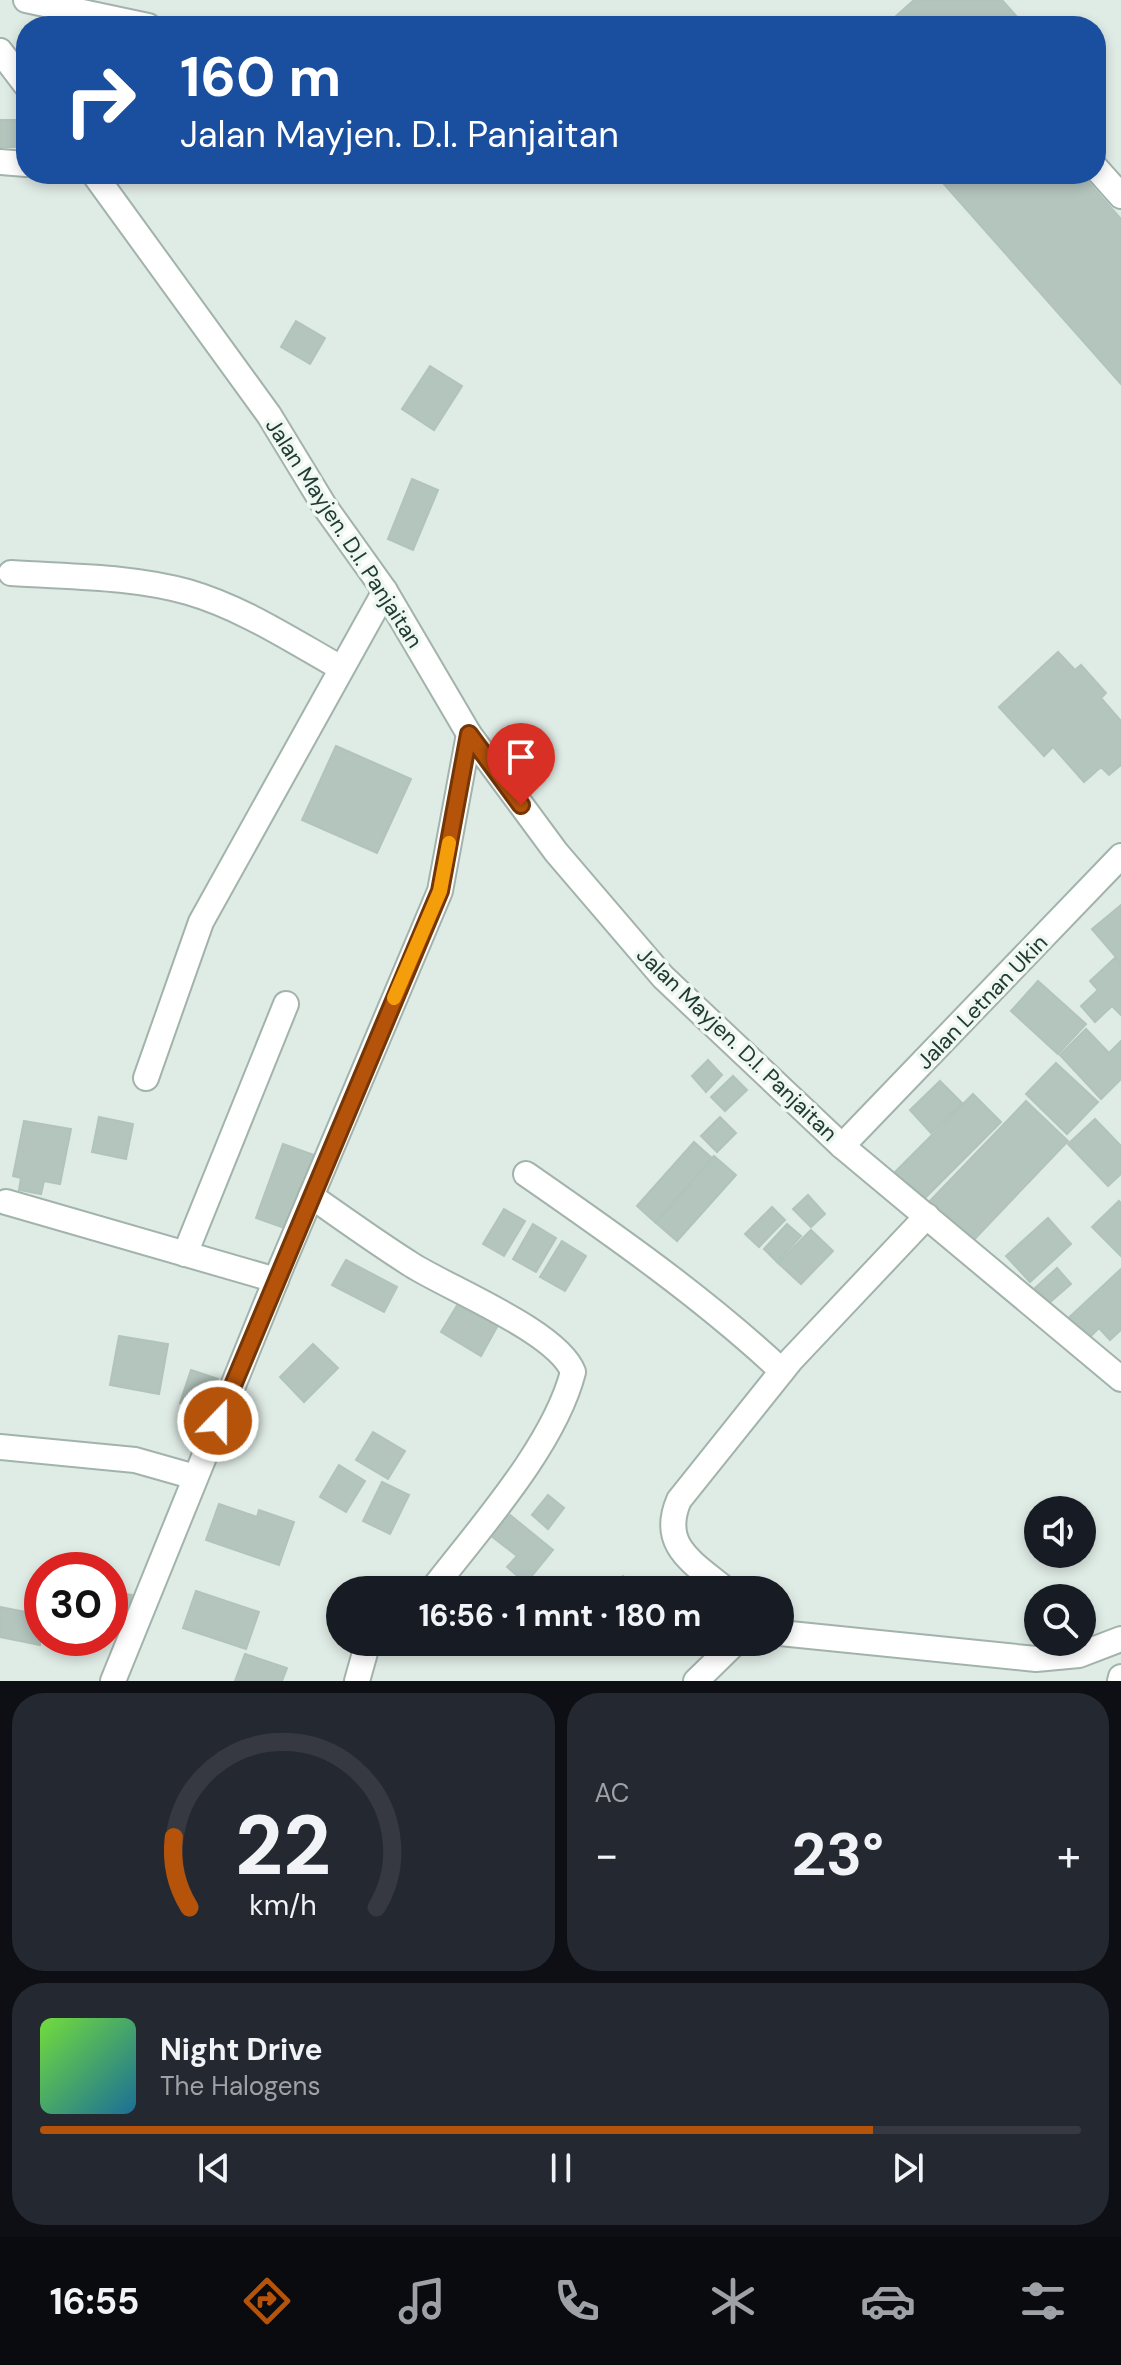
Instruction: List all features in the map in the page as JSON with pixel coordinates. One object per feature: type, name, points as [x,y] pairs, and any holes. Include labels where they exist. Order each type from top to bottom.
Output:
[{"type":"street","points":[[26,0],[101,16]]},
{"type":"street","points":[[0,51],[16,72]]},
{"type":"street","points":[[1106,179],[1121,196]]},
{"type":"street","name":"Jalan Mayjen. D.I. Panjaitan","points":[[101,184],[269,415],[325,507],[385,591],[469,734],[556,852],[663,977],[920,1224],[1121,1379]]},
{"type":"street","points":[[11,573],[137,581],[187,592],[236,610],[341,668]]},
{"type":"street","points":[[146,1078],[201,922],[385,591]]},
{"type":"street","points":[[113,1681],[276,1280],[440,891],[469,734]]},
{"type":"street","name":"Jalan Letnan Ukin","points":[[842,1146],[1121,856]]},
{"type":"street","points":[[185,1254],[286,1004]]},
{"type":"street","points":[[526,1174],[593,1220],[752,1343],[782,1371]]},
{"type":"street","points":[[311,1196],[413,1266],[530,1330],[562,1354],[573,1372],[561,1409],[502,1499],[443,1576]]},
{"type":"street","points":[[6,1202],[276,1280]]},
{"type":"street","points":[[709,1576],[687,1557],[675,1540],[670,1520],[679,1500],[782,1371],[886,1264],[920,1224]]},
{"type":"street","points":[[0,1447],[135,1460],[195,1477]]},
{"type":"street","points":[[794,1634],[1036,1659],[1079,1655],[1121,1639]]},
{"type":"street","points":[[357,1681],[364,1656]]},
{"type":"street","points":[[696,1681],[722,1656]]},
{"type":"building","points":[[914,0],[1002,0],[1016,16],[896,16]]},
{"type":"building","points":[[0,120],[16,120],[16,147],[0,147]]},
{"type":"building","points":[[944,184],[1090,184],[1121,219],[1121,384]]},
{"type":"building","points":[[296,321],[325,338],[310,364],[281,347]]},
{"type":"building","points":[[430,366],[462,386],[434,430],[402,409]]},
{"type":"building","points":[[412,479],[438,490],[413,550],[388,539]]},
{"type":"building","points":[[1058,652],[1075,670],[1081,665],[1106,693],[1101,698],[1121,721],[1121,765],[1109,775],[1101,767],[1084,782],[1053,747],[1044,756],[999,707]]},
{"type":"building","points":[[336,746],[411,779],[377,853],[302,820]]},
{"type":"building","points":[[1121,905],[1121,963],[1092,929]]},
{"type":"building","points":[[1115,958],[1121,964],[1121,1015],[1112,1006],[1095,1022],[1081,1006],[1098,990],[1090,981]]},
{"type":"building","points":[[1038,981],[1086,1024],[1058,1054],[1011,1011]]},
{"type":"building","points":[[1086,1029],[1109,1053],[1121,1041],[1121,1079],[1101,1099],[1060,1055]]},
{"type":"building","points":[[708,1060],[722,1075],[706,1092],[692,1076]]},
{"type":"building","points":[[1056,1063],[1098,1102],[1067,1134],[1026,1094]]},
{"type":"building","points":[[733,1076],[747,1090],[725,1111],[711,1097]]},
{"type":"building","points":[[940,1081],[962,1103],[931,1133],[910,1110]]},
{"type":"building","points":[[973,1094],[1001,1122],[917,1206],[889,1178]]},
{"type":"building","points":[[1026,1101],[1068,1141],[968,1246],[926,1205]]},
{"type":"building","points":[[99,1117],[133,1124],[126,1159],[92,1152]]},
{"type":"building","points":[[720,1117],[736,1133],[717,1152],[701,1136]]},
{"type":"building","points":[[1095,1119],[1121,1146],[1121,1174],[1108,1186],[1068,1144]]},
{"type":"building","points":[[24,1121],[71,1129],[60,1184],[44,1181],[41,1194],[19,1190],[21,1178],[13,1176]]},
{"type":"building","points":[[694,1142],[712,1158],[656,1223],[637,1206]]},
{"type":"building","points":[[283,1144],[317,1156],[290,1230],[256,1218]]},
{"type":"building","points":[[714,1156],[736,1175],[677,1241],[656,1223]]},
{"type":"building","points":[[808,1195],[825,1214],[811,1227],[793,1209]]},
{"type":"building","points":[[1119,1201],[1121,1203],[1121,1256],[1092,1227]]},
{"type":"building","points":[[772,1207],[785,1220],[759,1247],[745,1234]]},
{"type":"building","points":[[504,1209],[525,1221],[504,1256],[483,1244]]},
{"type":"building","points":[[1048,1218],[1071,1244],[1030,1282],[1006,1256]]},
{"type":"building","points":[[533,1224],[556,1238],[536,1272],[513,1259]]},
{"type":"building","points":[[787,1224],[801,1236],[777,1262],[764,1249]]},
{"type":"building","points":[[811,1230],[833,1251],[801,1284],[778,1263]]},
{"type":"building","points":[[562,1241],[586,1256],[565,1291],[540,1277]]},
{"type":"building","points":[[346,1260],[397,1287],[384,1312],[332,1285]]},
{"type":"building","points":[[1057,1268],[1071,1284],[1049,1303],[1035,1288]]},
{"type":"building","points":[[1121,1269],[1121,1330],[1110,1340],[1099,1328],[1082,1345],[1062,1324]]},
{"type":"building","points":[[459,1302],[498,1325],[481,1356],[441,1332]]},
{"type":"building","points":[[119,1336],[168,1344],[159,1394],[110,1385]]},
{"type":"building","points":[[313,1344],[338,1368],[304,1402],[280,1377]]},
{"type":"building","points":[[191,1370],[218,1379],[208,1411],[180,1403]]},
{"type":"building","points":[[373,1432],[405,1451],[388,1479],[356,1460]]},
{"type":"building","points":[[339,1465],[365,1481],[346,1512],[320,1497]]},
{"type":"building","points":[[382,1482],[409,1495],[390,1534],[363,1521]]},
{"type":"building","points":[[548,1495],[564,1508],[548,1529],[532,1515]]},
{"type":"building","points":[[219,1504],[257,1517],[259,1510],[294,1522],[279,1565],[206,1540]]},
{"type":"building","points":[[504,1510],[553,1550],[532,1576],[518,1576],[507,1567],[517,1556],[486,1532]]},
{"type":"building","points":[[196,1591],[259,1612],[246,1649],[183,1628]]},
{"type":"building","points":[[128,1594],[132,1595],[128,1616]]},
{"type":"building","points":[[0,1607],[24,1612],[24,1642],[0,1637]]},
{"type":"building","points":[[245,1654],[287,1668],[282,1681],[235,1681]]},
{"type":"slow traffic","points":[[394,998],[440,891],[449,843]]},
{"type":"route","points":[[218,1421],[440,891],[469,734],[521,805]]}]
